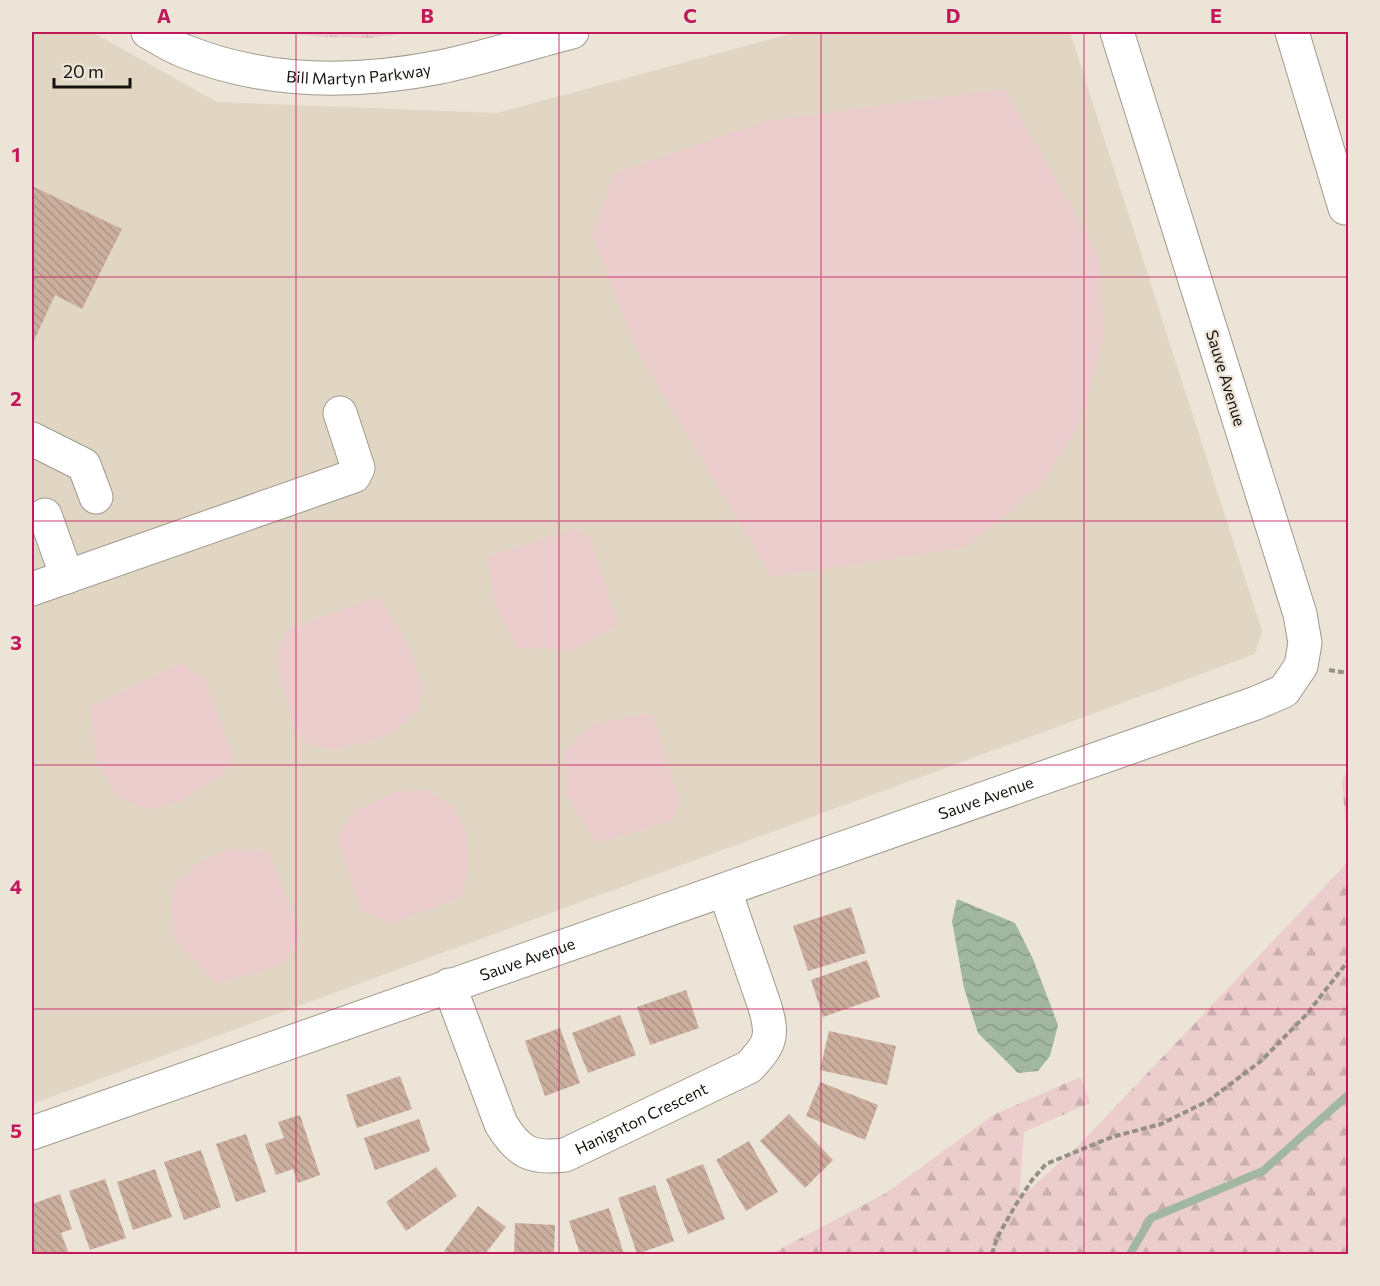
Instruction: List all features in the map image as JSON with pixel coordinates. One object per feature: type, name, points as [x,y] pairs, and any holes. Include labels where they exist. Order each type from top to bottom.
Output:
[{"type":"street","name":"Bill Martyn Parkway","points":[[148,32],[182,50],[228,66],[315,79],[368,77],[441,67],[572,32]]},
{"type":"street","name":"Sauve Avenue","points":[[32,1133],[449,985],[725,891],[1256,703],[1284,691],[1301,666],[1305,642],[1300,614],[1117,32]]},
{"type":"street","points":[[1292,32],[1345,208]]},
{"type":"street","points":[[32,590],[354,476],[358,468],[340,412]]},
{"type":"street","points":[[32,439],[84,465],[96,497]]},
{"type":"street","points":[[45,514],[67,577]]},
{"type":"street","name":"Hanignton Crescent","points":[[449,985],[501,1124],[510,1139],[525,1152],[545,1157],[565,1155],[749,1067],[761,1054],[770,1039],[770,1022],[725,891]]},
{"type":"path","points":[[992,1254],[1015,1206],[1046,1164],[1112,1137],[1161,1124],[1208,1101],[1261,1061],[1307,1014],[1348,962]]},
{"type":"shaded area","points":[[32,32],[92,32],[217,102],[497,113],[797,32],[1070,32],[1262,631],[1255,654],[32,1104]]},
{"type":"green space","points":[[276,32],[418,32],[371,38],[323,37]]},
{"type":"green space","points":[[1004,89],[1099,255],[1104,335],[1082,421],[1040,486],[966,547],[772,577],[635,347],[592,233],[615,173],[765,121]]},
{"type":"green space","points":[[574,529],[590,537],[618,625],[575,650],[517,648],[494,601],[488,556]]},
{"type":"green space","points":[[379,596],[409,647],[422,685],[418,710],[388,736],[333,750],[310,745],[294,730],[276,662],[286,630]]},
{"type":"green space","points":[[182,663],[205,679],[233,756],[224,774],[182,801],[146,810],[118,796],[97,763],[90,707]]},
{"type":"green space","points":[[652,713],[680,801],[674,820],[596,843],[567,795],[564,752],[592,724]]},
{"type":"green space","points":[[1348,772],[1348,854],[1342,780]]},
{"type":"green space","points":[[426,790],[451,805],[467,832],[468,873],[462,896],[392,924],[361,910],[337,838],[355,811],[392,792]]},
{"type":"green space","points":[[229,849],[268,851],[301,934],[286,963],[217,984],[175,940],[171,912],[174,885],[195,865]]},
{"type":"green space","points":[[1348,862],[1348,1254],[771,1254],[886,1193],[993,1115],[1080,1077],[1090,1103],[1024,1132],[1019,1199],[1080,1144]]},
{"type":"water","points":[[957,899],[1015,923],[1033,959],[1058,1025],[1050,1056],[1038,1071],[1018,1073],[978,1033],[964,988],[952,921]]},
{"type":"building","points":[[32,186],[122,229],[82,309],[55,295],[32,345]]},
{"type":"building","points":[[851,907],[866,953],[808,971],[793,926]]},
{"type":"building","points":[[867,960],[880,997],[823,1017],[811,980]]},
{"type":"building","points":[[686,990],[699,1028],[650,1045],[637,1007]]},
{"type":"building","points":[[620,1015],[636,1055],[588,1073],[572,1033]]},
{"type":"building","points":[[560,1028],[580,1083],[545,1096],[525,1041]]},
{"type":"building","points":[[829,1031],[896,1046],[887,1085],[820,1070]]},
{"type":"building","points":[[400,1076],[412,1109],[357,1128],[346,1095]]},
{"type":"building","points":[[820,1082],[878,1105],[865,1140],[806,1116]]},
{"type":"building","points":[[789,1114],[833,1160],[805,1188],[760,1141]]},
{"type":"building","points":[[300,1115],[320,1175],[298,1183],[293,1169],[276,1175],[265,1144],[284,1138],[278,1122]]},
{"type":"building","points":[[419,1119],[430,1151],[375,1170],[364,1138]]},
{"type":"building","points":[[246,1134],[266,1192],[236,1202],[216,1144]]},
{"type":"building","points":[[749,1141],[778,1192],[746,1211],[716,1160]]},
{"type":"building","points":[[201,1150],[221,1207],[184,1220],[164,1162]]},
{"type":"building","points":[[703,1164],[725,1219],[688,1234],[666,1179]]},
{"type":"building","points":[[436,1167],[457,1196],[406,1231],[386,1202]]},
{"type":"building","points":[[155,1169],[172,1217],[133,1230],[117,1182]]},
{"type":"building","points":[[105,1179],[126,1238],[90,1250],[69,1191]]},
{"type":"building","points":[[655,1185],[674,1241],[637,1254],[618,1198]]},
{"type":"building","points":[[60,1194],[72,1229],[61,1233],[69,1254],[35,1254],[32,1244],[32,1204]]},
{"type":"building","points":[[478,1206],[506,1227],[485,1254],[449,1254],[444,1251]]},
{"type":"building","points":[[609,1208],[624,1254],[580,1254],[569,1221]]},
{"type":"building","points":[[515,1223],[555,1225],[554,1254],[514,1254]]},
{"type":"waterway","points":[[1130,1254],[1151,1218],[1263,1171],[1348,1095]]}]
